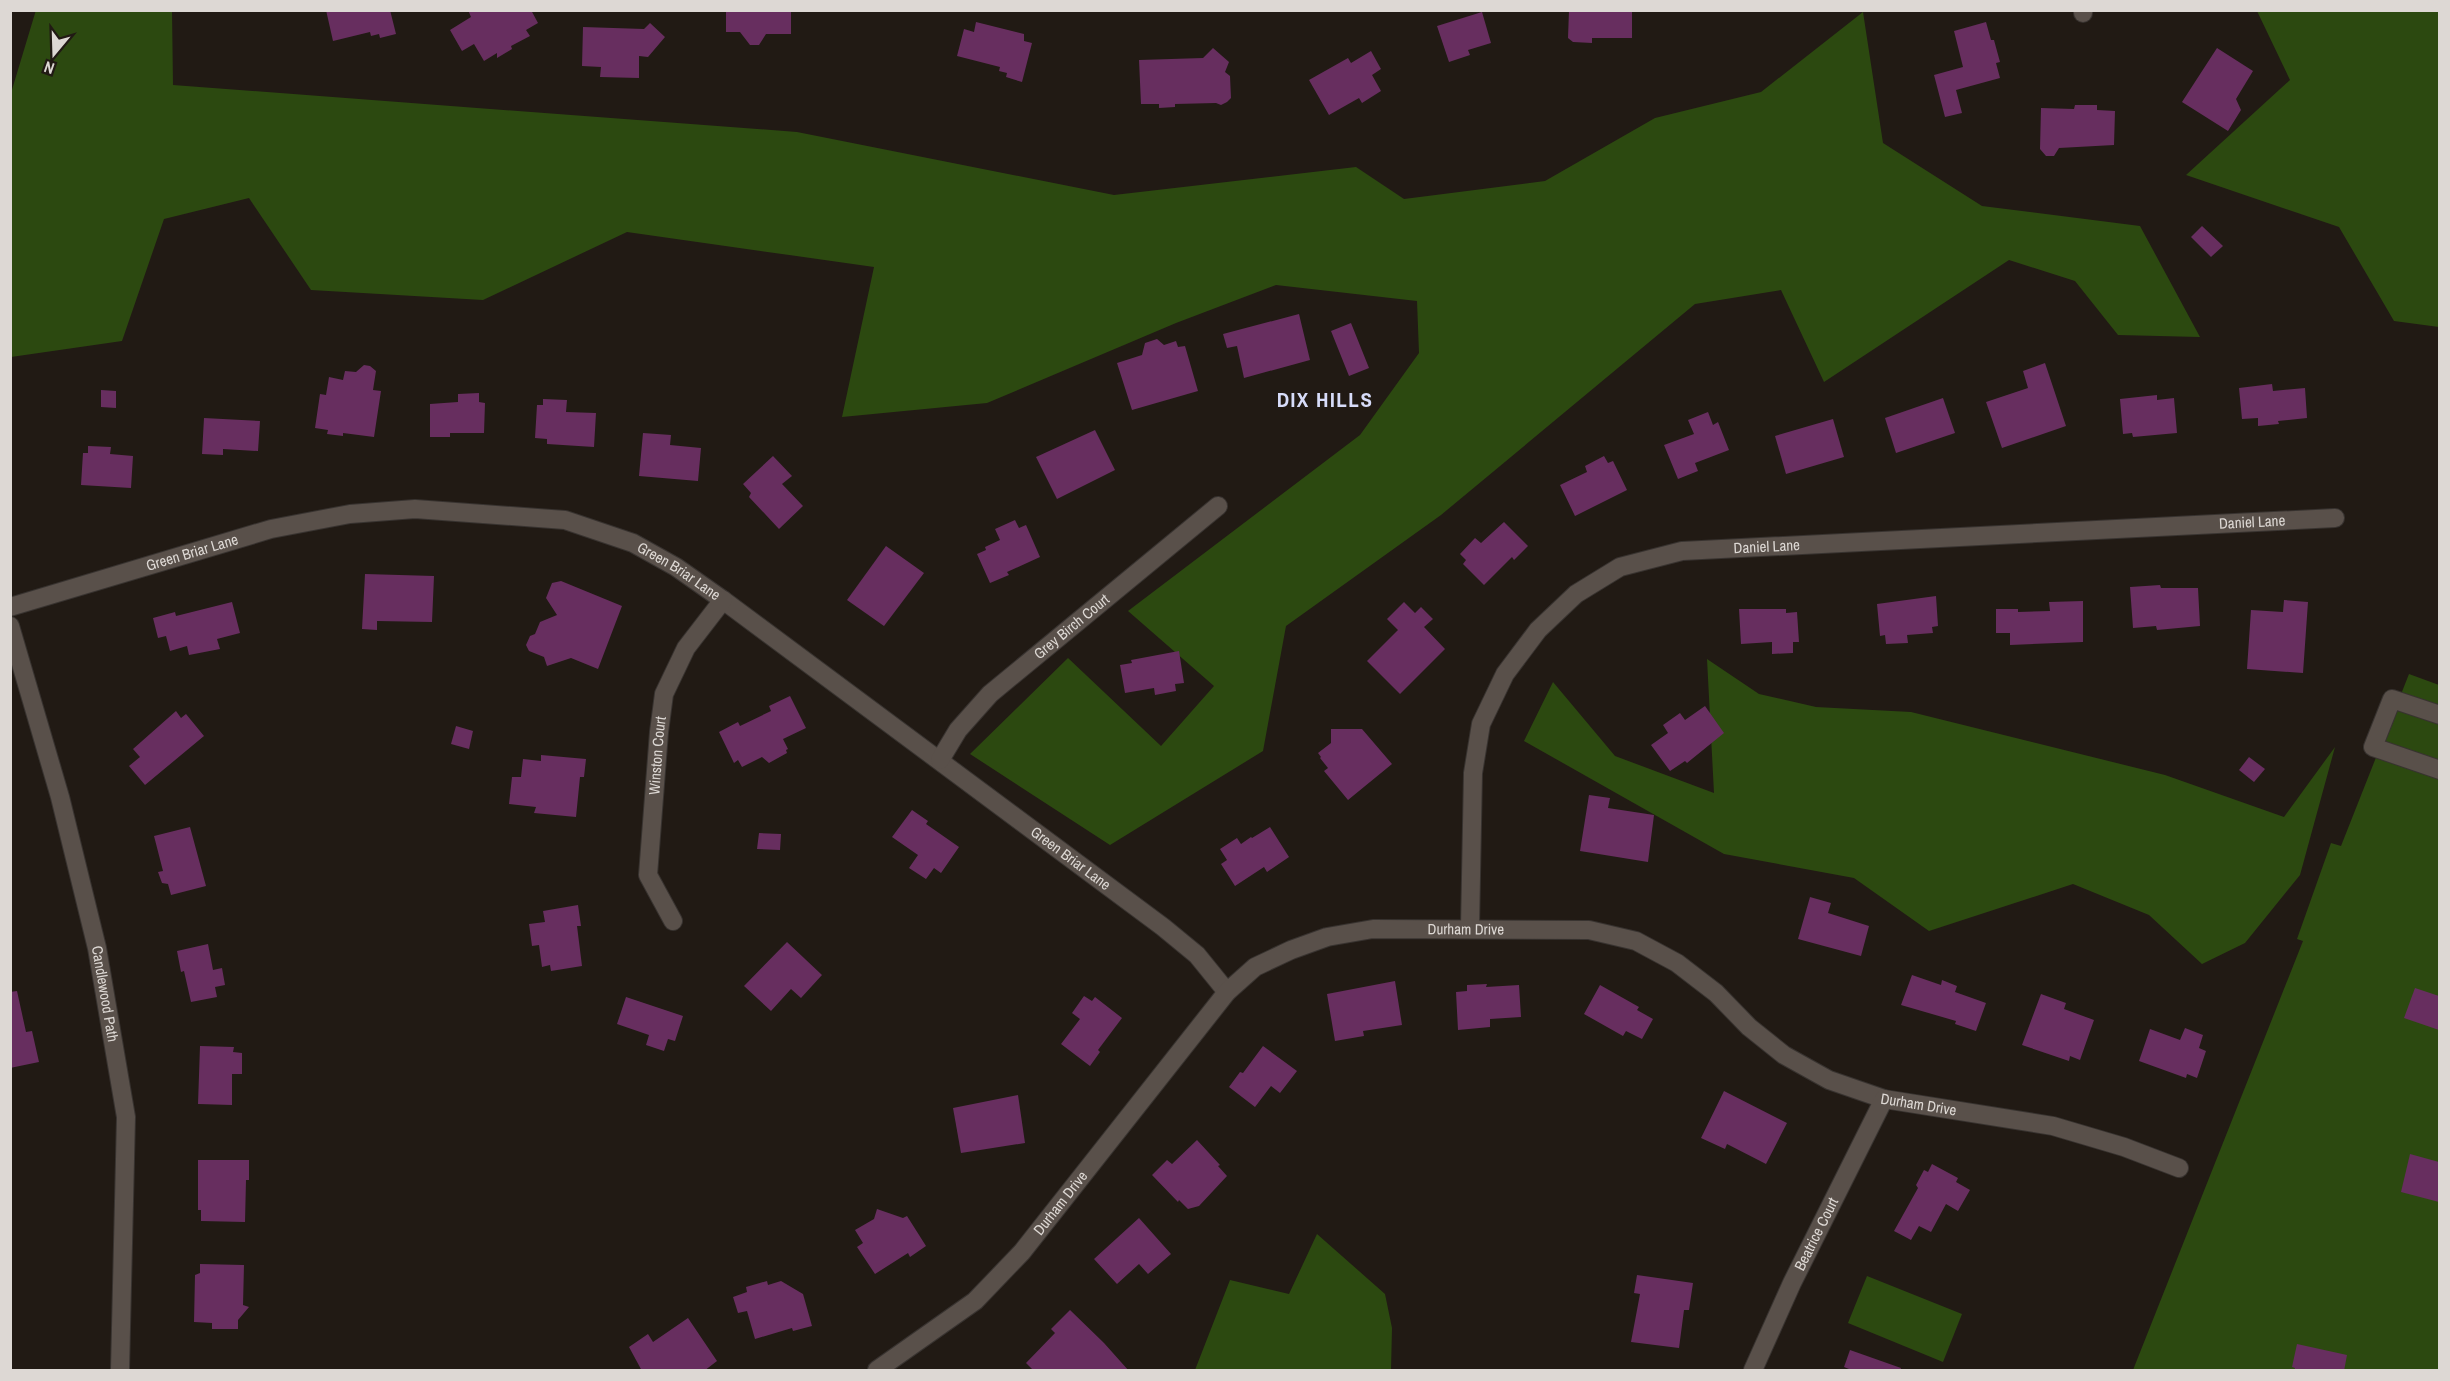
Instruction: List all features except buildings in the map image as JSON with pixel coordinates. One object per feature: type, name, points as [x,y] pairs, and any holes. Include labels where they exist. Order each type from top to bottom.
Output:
[{"type":"street","name":"Grey Birch Court","points":[[940,760],[958,730],[990,694],[1218,506]]},
{"type":"street","name":"Green Briar Lane","points":[[10,607],[271,529],[350,514],[415,509],[565,520],[633,543],[676,567],[723,600],[1163,927],[1197,955],[1227,993]]},
{"type":"street","name":"Daniel Lane","points":[[1470,928],[1473,773],[1480,723],[1505,674],[1538,630],[1576,594],[1620,567],[1682,551],[2335,518]]},
{"type":"street","name":"Winston Court","points":[[673,921],[648,875],[658,732],[664,694],[686,648],[723,600]]},
{"type":"street","name":"Candlewood Path","points":[[10,626],[60,797],[98,948],[126,1117],[120,1371]]},
{"type":"street","points":[[2439,715],[2392,699],[2373,747],[2439,770]]},
{"type":"street","name":"Durham Drive","points":[[877,1371],[975,1301],[1022,1252],[1227,993],[1256,967],[1291,950],[1327,937],[1372,929],[1589,930],[1636,941],[1685,969],[1716,993],[1749,1027],[1784,1055],[1829,1080],[1884,1099],[2053,1126],[2124,1147],[2179,1168]]},
{"type":"street","name":"Beatrice Court","points":[[1753,1371],[1792,1283],[1884,1099]]},
{"type":"green space","points":[[36,10],[172,11],[173,85],[797,132],[1114,195],[1356,167],[1404,199],[1545,181],[1655,118],[1761,92],[1863,12],[1883,143],[1982,206],[2140,226],[2200,337],[2118,335],[2075,281],[2009,260],[1824,382],[1781,290],[1695,304],[1441,515],[1286,626],[1263,751],[1110,845],[970,754],[1068,658],[1161,746],[1214,686],[1128,611],[1360,435],[1419,353],[1417,301],[1276,285],[1176,323],[987,403],[842,417],[874,267],[627,232],[483,300],[311,290],[249,198],[164,219],[122,341],[11,357],[11,93]]},
{"type":"green space","points":[[2257,11],[2439,11],[2439,327],[2394,321],[2339,227],[2186,175],[2290,80]]},
{"type":"green space","points":[[1707,659],[1759,694],[1816,707],[1911,712],[2165,775],[2284,817],[2335,747],[2300,875],[2245,943],[2202,964],[2149,915],[2073,884],[1929,931],[1854,878],[1724,854],[1524,741],[1553,682],[1615,756],[1714,793]]},
{"type":"green space","points":[[2409,674],[2439,685],[2439,1370],[2133,1370],[2303,941],[2297,939],[2331,843],[2341,846]]},
{"type":"green space","points":[[1317,1234],[1385,1294],[1392,1328],[1391,1370],[1195,1370],[1230,1280],[1289,1294]]},
{"type":"green space","points":[[1867,1276],[1962,1314],[1943,1362],[1848,1323]]},
{"type":"district","name":"DIX HILLS","points":[[1325,400]]}]
